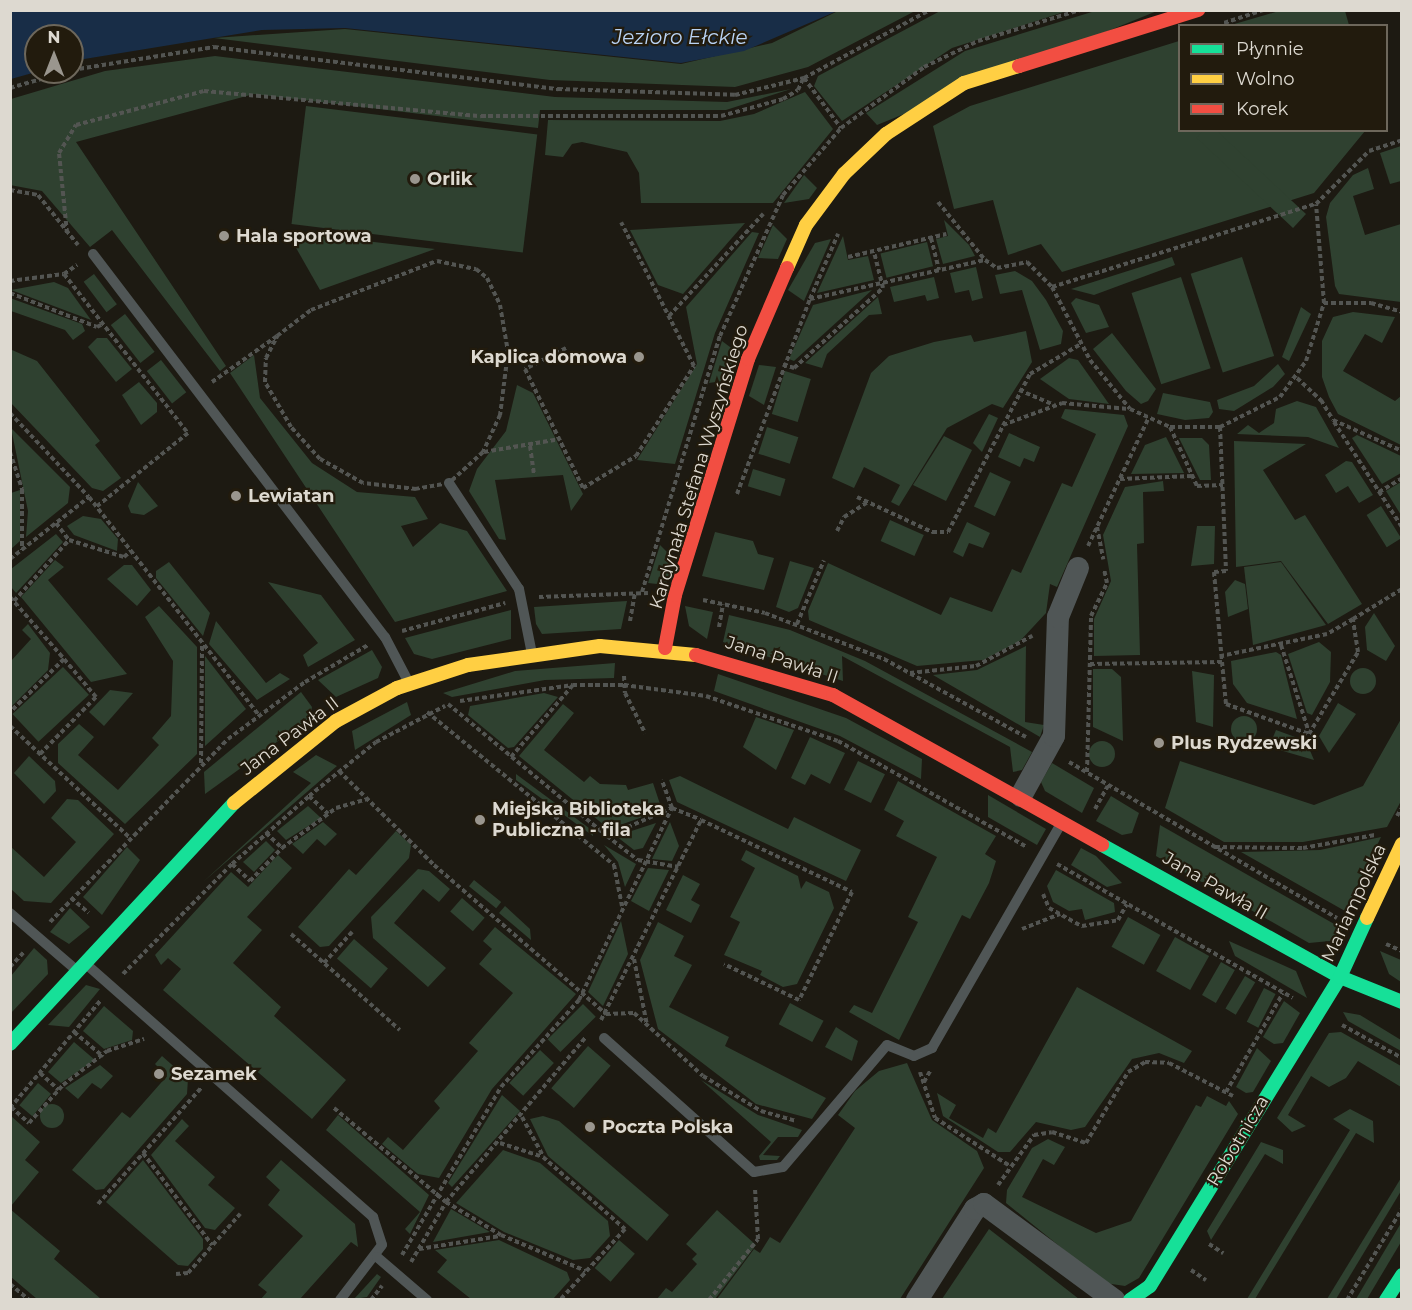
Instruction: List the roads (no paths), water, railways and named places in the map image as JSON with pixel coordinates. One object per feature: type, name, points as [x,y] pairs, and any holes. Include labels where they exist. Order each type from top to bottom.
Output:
[{"type":"street","name":"Kardynała Stefana Wyszyńskiego","points":[[665,648],[675,596],[748,359],[806,225],[844,174],[894,128],[964,83],[1198,10]]},
{"type":"street","points":[[1021,796],[1056,725],[1059,613],[1078,568]]},
{"type":"street","name":"Jana Pawła II","points":[[10,1044],[78,964],[180,854],[268,772],[336,721],[410,683],[531,652],[665,648],[744,663],[814,687],[1063,819],[1340,977],[1364,989],[1401,1002]]},
{"type":"street","name":"Mariampolska","points":[[1340,977],[1401,844]]},
{"type":"street","name":"Robotnicza","points":[[1130,1299],[1150,1286],[1340,977]]},
{"type":"street","name":"Jana Pawła II","points":[[1364,989],[1401,1017]]},
{"type":"street","points":[[916,1299],[975,1209],[984,1204],[1114,1299]]},
{"type":"street","points":[[1386,1299],[1401,1275]]},
{"type":"lane","points":[[93,254],[385,636],[410,683]]},
{"type":"lane","points":[[449,483],[519,589],[531,652]]},
{"type":"lane","points":[[604,1038],[754,1172],[783,1167],[887,1045],[914,1056],[932,1048],[1063,819]]},
{"type":"lane","points":[[10,913],[78,964],[112,986],[373,1217],[381,1229],[377,1257],[340,1299]]},
{"type":"lane","points":[[377,1257],[427,1299]]},
{"type":"water","name":"Jezioro Ełckie","points":[[11,10],[837,10],[744,51],[681,63],[345,28],[262,30],[84,59],[84,24],[24,24],[24,75],[11,79]]},
{"type":"place","name":"Orlik","points":[[415,179]]},
{"type":"place","name":"Hala sportowa","points":[[224,236]]},
{"type":"place","name":"Kaplica domowa","points":[[639,357]]},
{"type":"place","name":"Lewiatan","points":[[236,496]]},
{"type":"place","name":"Plus Rydzewski","points":[[1159,743]]},
{"type":"place","name":"Miejska Biblioteka Publiczna - fila","points":[[480,820]]},
{"type":"place","name":"Sezamek","points":[[159,1074]]},
{"type":"place","name":"Poczta Polska","points":[[590,1127]]}]
